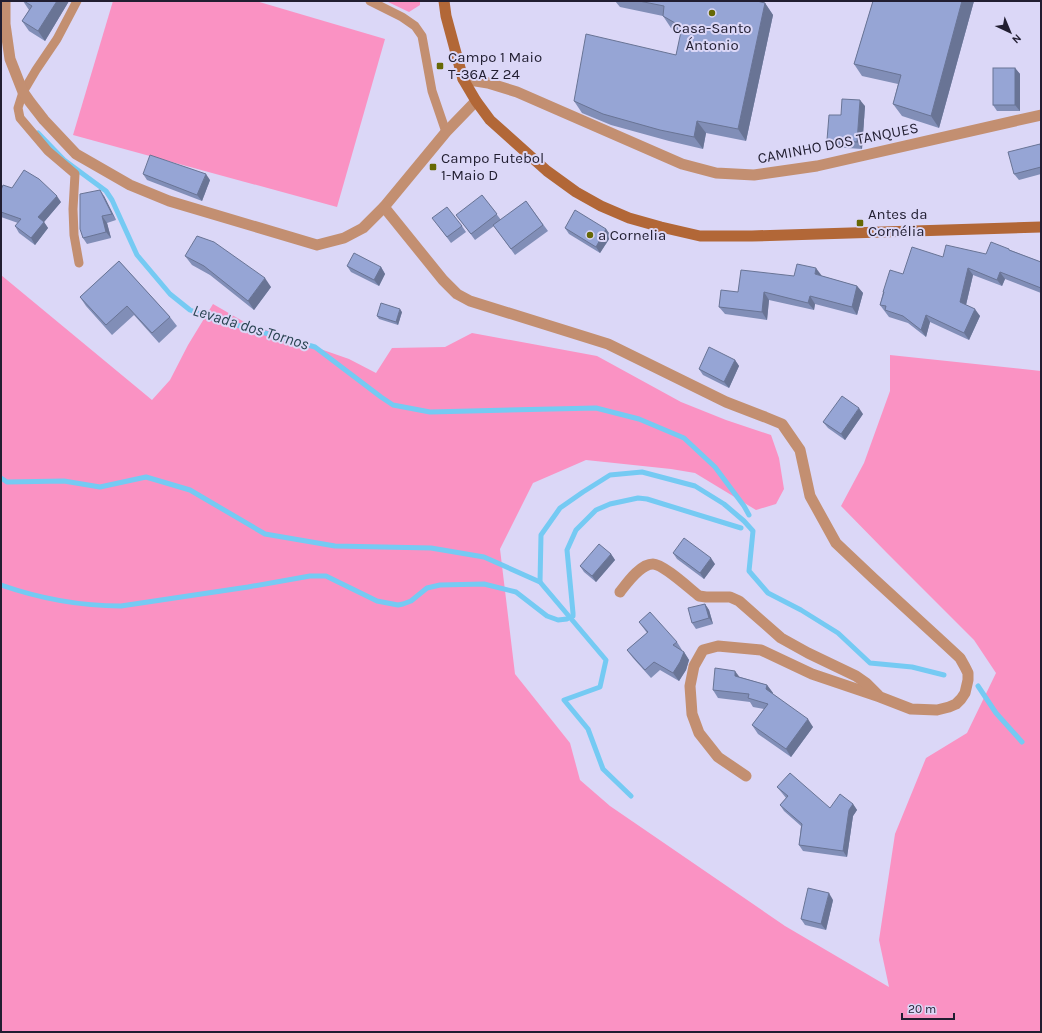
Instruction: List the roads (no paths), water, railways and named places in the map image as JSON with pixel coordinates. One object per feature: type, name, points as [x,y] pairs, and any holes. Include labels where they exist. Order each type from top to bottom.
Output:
[{"type":"main road","points":[[444,1],[446,16],[463,79],[476,101],[490,120],[547,171],[576,192],[601,206],[629,218],[700,236],[752,236],[1041,227]]},
{"type":"street","points":[[5,1],[5,24],[10,59],[23,92],[44,120],[76,154],[130,185],[176,203],[317,245],[344,238],[363,228],[384,207],[446,132],[476,101]]},
{"type":"street","name":"CAMINHO DOS TANQUES","points":[[463,79],[488,83],[517,92],[682,164],[716,173],[754,175],[818,166],[1041,115]]},
{"type":"street","points":[[384,207],[443,280],[457,294],[470,301],[608,344],[726,402],[782,424],[800,450],[810,496],[836,543],[960,658],[968,673],[965,693],[956,704],[937,710],[911,709],[812,674],[761,650],[718,646],[703,650],[694,666],[690,686],[692,714],[700,733],[718,757],[746,776]]},
{"type":"street","points":[[620,592],[629,580],[641,569],[653,564],[662,566],[699,596],[730,597],[739,601],[781,638],[856,676],[866,683],[880,697]]},
{"type":"lane","points":[[77,1],[57,40],[23,92],[18,108],[20,118],[48,151],[75,174],[73,209],[74,235],[79,263]]},
{"type":"lane","points":[[370,1],[402,17],[415,26],[422,36],[432,91],[446,132]]},
{"type":"waterway","name":"Levada dos Tornos","points":[[38,133],[64,160],[106,191],[112,200],[137,255],[170,294],[190,310],[208,317],[315,347],[393,405],[430,412],[596,408],[639,419],[684,438],[715,467],[749,515]]},
{"type":"waterway","points":[[540,582],[541,535],[560,508],[610,475],[642,472],[695,486],[724,504],[753,531],[749,571],[768,593],[801,610],[838,633],[870,663],[912,667],[944,675]]},
{"type":"waterway","points":[[1,478],[7,482],[64,481],[100,487],[146,477],[190,490],[265,534],[335,546],[431,548],[484,557],[540,582],[606,660],[600,687],[564,700],[588,729],[603,769],[631,796]]},
{"type":"waterway","name":"Levada dos Tornos","points":[[573,616],[567,550],[576,530],[596,510],[610,504],[638,498],[647,499],[741,528]]},
{"type":"waterway","name":"Levada dos Tornos","points":[[1,585],[60,601],[90,605],[121,606],[310,576],[326,576],[377,601],[398,605],[411,601],[427,588],[440,585],[484,584],[516,592],[547,616],[558,620],[567,619]]},
{"type":"waterway","points":[[978,686],[996,713],[1022,742]]},
{"type":"place","name":"Casa-Santo Ántonio","points":[[712,13]]},
{"type":"place","name":"Campo 1 Maio T-36A Z 24","points":[[440,66]]},
{"type":"place","name":"Campo Futebol 1-Maio D","points":[[433,167]]},
{"type":"place","name":"Antes da Cornélia","points":[[860,223]]},
{"type":"place","name":"a Cornelia","points":[[590,235]]}]
